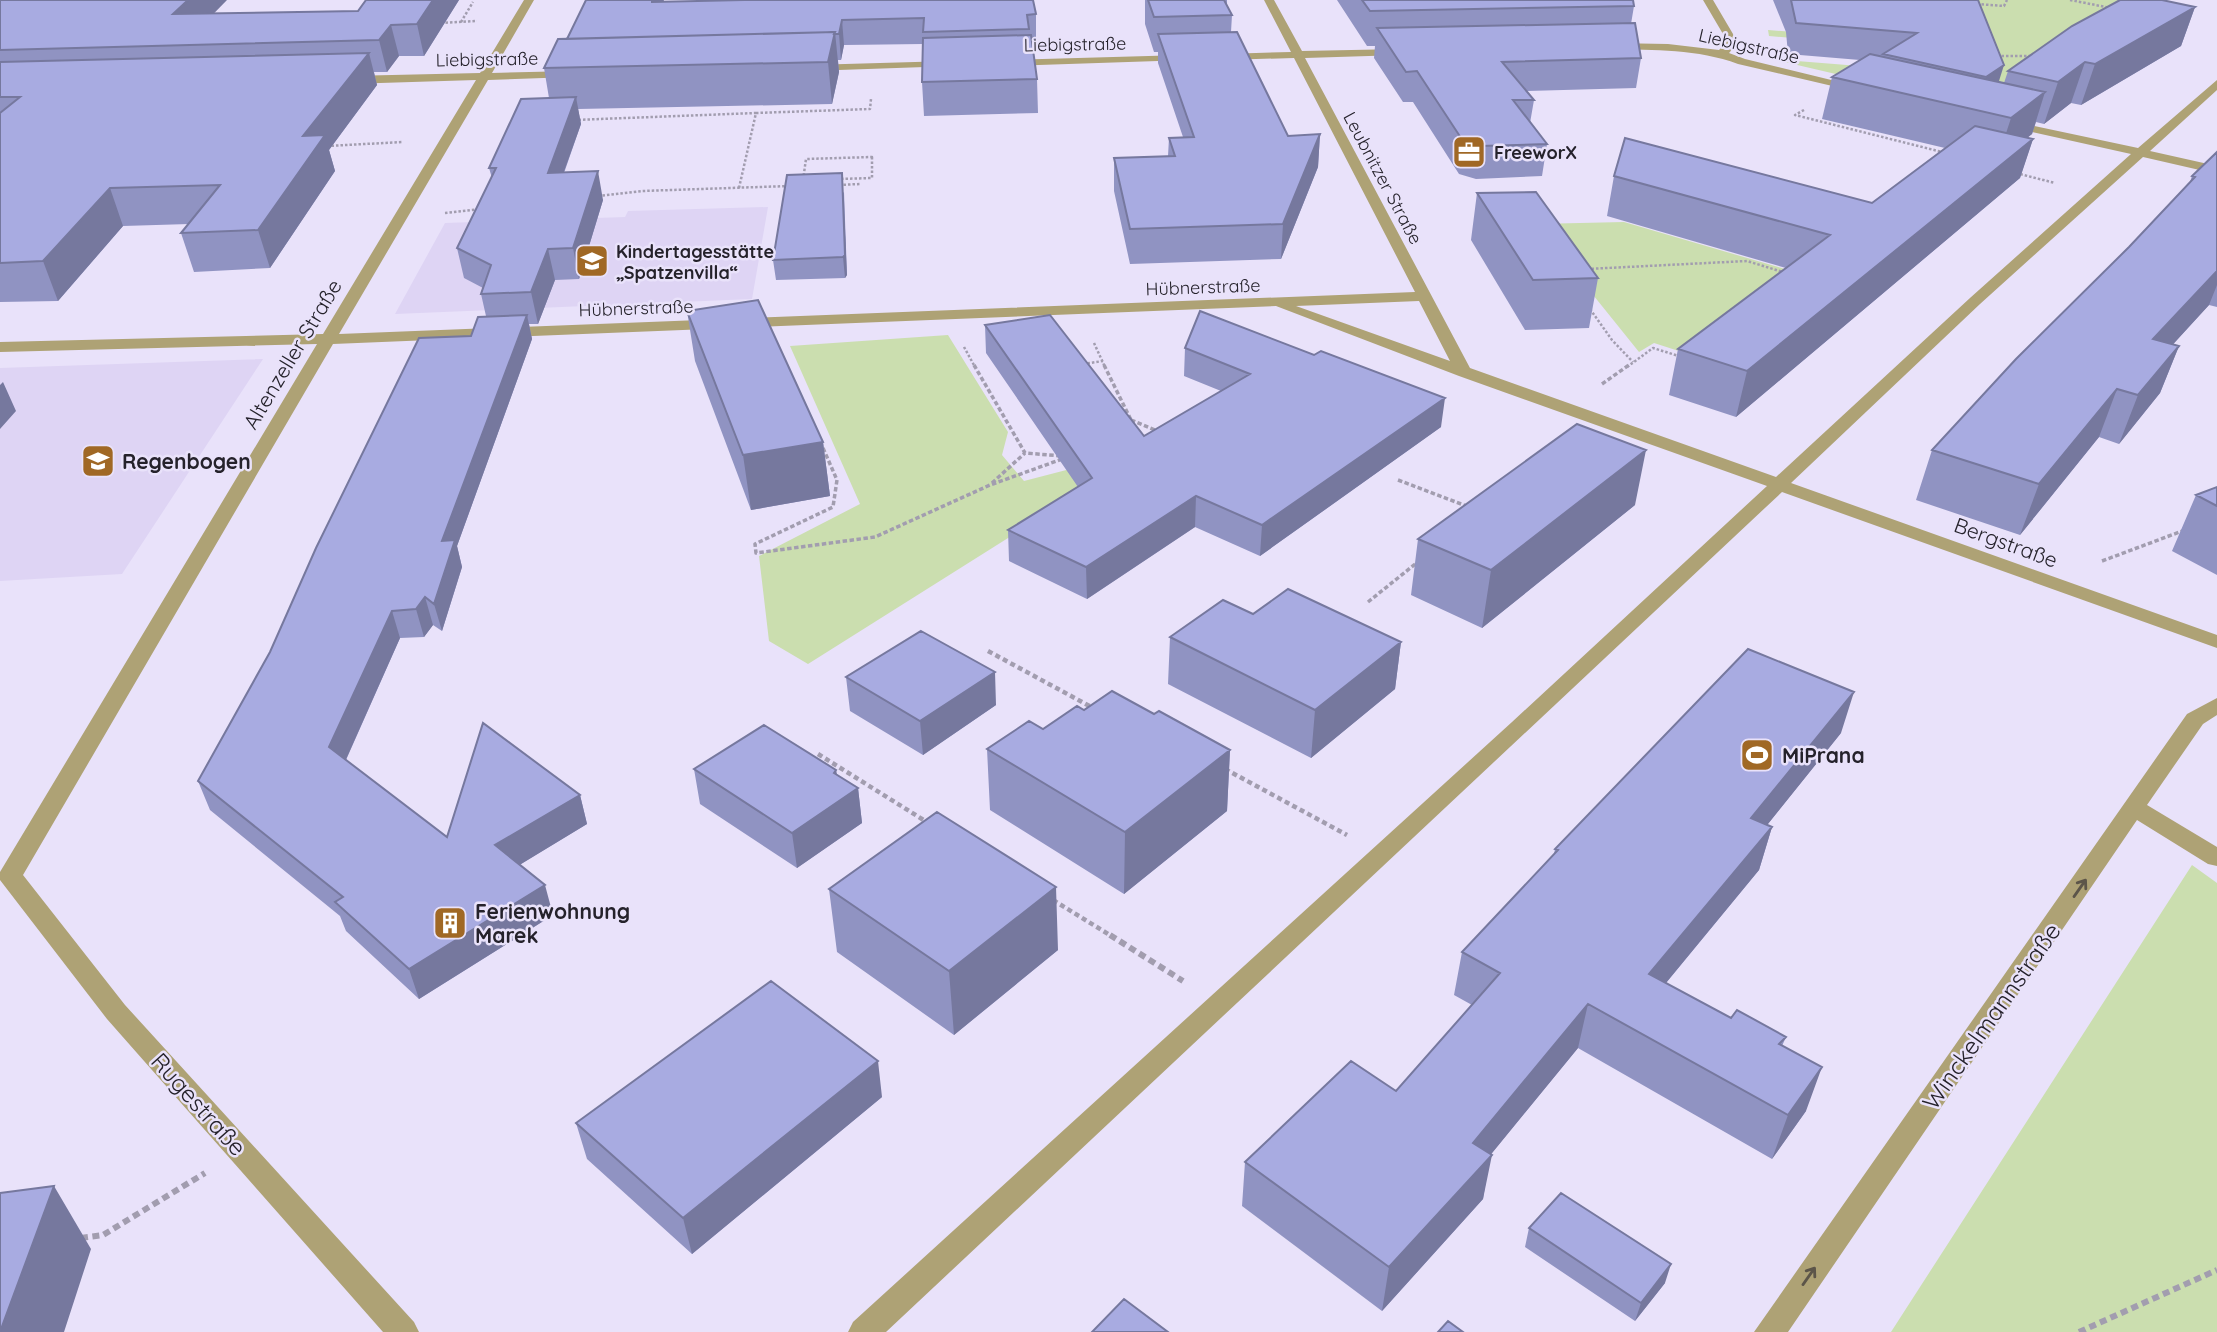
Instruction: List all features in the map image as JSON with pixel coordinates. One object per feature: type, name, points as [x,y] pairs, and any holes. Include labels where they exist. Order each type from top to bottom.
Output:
[{"type":"street","name":"Altenzeller Straße","points":[[5,876],[529,0]]},
{"type":"street","name":"Leubnitzer Straße","points":[[1269,0],[1465,373]]},
{"type":"street","points":[[1709,0],[1728,34],[1729,46],[1723,54]]},
{"type":"street","name":"Liebigstraße","points":[[1599,46],[1668,47],[1723,54],[1742,62],[1872,92]]},
{"type":"street","points":[[1213,58],[1420,52]]},
{"type":"street","name":"Liebigstraße","points":[[991,64],[1199,58]]},
{"type":"street","points":[[795,68],[962,64]]},
{"type":"street","name":"Liebigstraße","points":[[333,80],[579,74]]},
{"type":"street","points":[[864,1332],[2093,192],[2217,84]]},
{"type":"street","points":[[1993,119],[2217,170]]},
{"type":"street","name":"Hübnerstraße","points":[[0,347],[328,339],[1423,296]]},
{"type":"street","name":"Hübnerstraße","points":[[1274,303],[1780,484]]},
{"type":"street","name":"Bergstraße","points":[[1780,484],[2217,642]]},
{"type":"street","name":"Winckelmannstraße","points":[[1770,1332],[2206,712]]},
{"type":"street","points":[[2136,809],[2217,858]]},
{"type":"street","name":"Rugestraße","points":[[5,876],[116,1012],[403,1332]]},
{"type":"path","points":[[1976,13],[1972,4],[2004,6],[2007,0]]},
{"type":"path","points":[[2070,0],[2110,8]]},
{"type":"path","points":[[461,22],[472,2]]},
{"type":"path","points":[[437,23],[517,20]]},
{"type":"path","points":[[1996,56],[2034,56]]},
{"type":"path","points":[[1846,86],[1795,115],[1952,154]]},
{"type":"path","points":[[564,120],[870,109],[871,102]]},
{"type":"path","points":[[739,188],[756,113]]},
{"type":"path","points":[[327,146],[445,141]]},
{"type":"path","points":[[797,181],[872,178],[872,157],[806,159],[803,180]]},
{"type":"path","points":[[2006,171],[2093,192]]},
{"type":"path","points":[[588,197],[642,191],[860,184]]},
{"type":"path","points":[[399,218],[494,208]]},
{"type":"path","points":[[1576,269],[1747,261],[1787,273]]},
{"type":"path","points":[[1584,300],[1612,340],[1633,362]]},
{"type":"path","points":[[1079,311],[1135,429]]},
{"type":"path","points":[[945,316],[1025,453]]},
{"type":"path","points":[[1566,409],[1653,348],[1690,360]]},
{"type":"path","points":[[1080,364],[1103,361]]},
{"type":"path","points":[[1114,410],[1125,408]]},
{"type":"path","points":[[1131,420],[1167,435]]},
{"type":"path","points":[[818,437],[837,480],[833,507],[755,544],[756,553],[875,537],[990,485],[1069,456],[1025,453],[990,485]]},
{"type":"path","points":[[825,469],[832,468]]},
{"type":"path","points":[[1398,480],[1480,512]]},
{"type":"path","points":[[2049,581],[2191,528]]},
{"type":"path","points":[[1368,602],[1426,555]]},
{"type":"path","points":[[988,651],[1101,713]]},
{"type":"path","points":[[818,754],[936,827]]},
{"type":"path","points":[[1221,766],[1382,854]]},
{"type":"path","points":[[1042,894],[1220,1004]]},
{"type":"path","points":[[77,1238],[103,1235],[184,1186]]},
{"type":"path","points":[[2080,1332],[2217,1270]]},
{"type":"shaded area","name":"Kindertagesstätte „Spatzenvilla“","points":[[768,207],[752,299],[395,314],[445,223],[625,217],[628,211]]},
{"type":"shaded area","name":"Regenbogen","points":[[263,359],[122,574],[0,581],[0,368]]},
{"type":"green space","points":[[1923,0],[2128,0],[1977,107],[1772,59],[1972,75],[1965,52],[1769,36],[1768,30],[1844,36]]},
{"type":"green space","points":[[1624,222],[1795,272],[1685,353],[1654,343],[1639,352],[1536,224]]},
{"type":"green space","points":[[948,335],[1008,432],[1002,455],[1024,481],[1151,448],[808,664],[769,641],[759,556],[860,504],[790,346]]},
{"type":"green space","points":[[2192,865],[2217,883],[2217,1332],[1891,1332]]},
{"type":"building","points":[[0,0],[188,0],[173,14],[358,11],[366,0],[433,0],[417,24],[391,25],[379,40],[0,50]]},
{"type":"building","points":[[586,0],[1033,0],[1036,14],[1027,15],[1029,29],[923,32],[924,18],[842,20],[839,34],[567,39]]},
{"type":"building","points":[[1148,0],[1224,0],[1232,15],[1154,17]]},
{"type":"building","points":[[1362,0],[1633,0],[1634,6],[1370,11]]},
{"type":"building","points":[[1791,0],[1978,0],[2004,65],[1986,77],[1883,54],[1917,33],[1796,23]]},
{"type":"building","points":[[2120,0],[2162,0],[2195,7],[2095,64],[2085,62],[2058,82],[2008,71],[2072,26]]},
{"type":"building","points":[[1635,23],[1641,58],[1502,62],[1534,100],[1513,100],[1547,144],[1480,146],[1463,141],[1417,71],[1406,72],[1377,28]]},
{"type":"building","points":[[835,32],[828,62],[544,68],[558,39]]},
{"type":"building","points":[[1237,32],[1288,136],[1320,134],[1283,224],[1130,229],[1114,158],[1175,156],[1169,138],[1194,137],[1158,34]]},
{"type":"building","points":[[1031,35],[1037,79],[922,82],[923,38]]},
{"type":"building","points":[[369,53],[303,136],[325,135],[258,230],[181,233],[220,185],[110,188],[43,261],[0,263],[0,113],[20,97],[0,97],[0,62]]},
{"type":"building","points":[[1870,54],[2045,92],[2011,118],[1832,77]]},
{"type":"building","points":[[576,97],[548,173],[598,171],[573,248],[548,249],[531,292],[481,294],[491,265],[457,248],[496,168],[489,168],[521,99]]},
{"type":"building","points":[[1975,126],[2033,139],[1747,371],[1678,349],[1830,235],[1614,176],[1625,138],[1872,203]]},
{"type":"building","points":[[2217,152],[2217,271],[2153,339],[2179,346],[2138,395],[2117,389],[2039,484],[1932,450],[2016,359],[2129,247]]},
{"type":"building","points":[[842,173],[845,255],[773,260],[787,175]]},
{"type":"building","points":[[1536,192],[1598,278],[1533,280],[1477,193]]},
{"type":"building","points":[[758,300],[823,442],[743,455],[687,311]]},
{"type":"building","points":[[1200,311],[1314,355],[1321,351],[1445,398],[1262,525],[1196,496],[1086,567],[1008,530],[1092,478],[985,325],[1050,315],[1144,436],[1250,374],[1185,348]]},
{"type":"building","points":[[527,315],[442,541],[455,540],[434,604],[425,597],[416,609],[392,611],[329,747],[447,837],[483,723],[580,795],[495,845],[545,885],[409,969],[335,902],[343,897],[198,781],[270,652],[316,548],[419,338],[471,336],[478,317]]},
{"type":"building","points":[[1577,424],[1646,450],[1491,570],[1418,539]]},
{"type":"building","points":[[2217,487],[2217,506],[2196,495]]},
{"type":"building","points":[[1288,589],[1401,642],[1315,710],[1170,637],[1223,600],[1253,614]]},
{"type":"building","points":[[921,631],[995,672],[920,721],[846,677]]},
{"type":"building","points":[[1748,649],[1854,692],[1751,818],[1772,827],[1649,974],[1731,1018],[1737,1010],[1786,1037],[1779,1044],[1822,1067],[1788,1115],[1588,1004],[1473,1143],[1492,1155],[1389,1267],[1245,1162],[1351,1061],[1396,1091],[1500,973],[1462,952],[1558,850],[1555,849]]},
{"type":"building","points":[[1112,691],[1154,714],[1159,711],[1230,750],[1125,832],[987,749],[1029,721],[1043,729],[1077,706],[1084,710]]},
{"type":"building","points":[[764,725],[836,770],[834,773],[858,788],[792,833],[694,769]]},
{"type":"building","points":[[937,812],[1056,887],[949,971],[829,889]]},
{"type":"building","points":[[771,981],[878,1061],[683,1218],[576,1123]]},
{"type":"building","points":[[54,1186],[0,1332],[0,1193]]},
{"type":"building","points":[[1561,1193],[1671,1264],[1641,1303],[1529,1228]]},
{"type":"building","points":[[1124,1299],[1168,1332],[1092,1332]]},
{"type":"building","points":[[1448,1321],[1463,1332],[1438,1332]]},
{"type":"place","name":"FreeworX","points":[[1469,152]]},
{"type":"place","name":"Kindertagesstätte „Spatzenvilla“","points":[[592,261]]},
{"type":"place","name":"Regenbogen","points":[[98,461]]},
{"type":"place","name":"MiPrana","points":[[1757,755]]},
{"type":"place","name":"Ferienwohnung Marek","points":[[450,923]]}]
